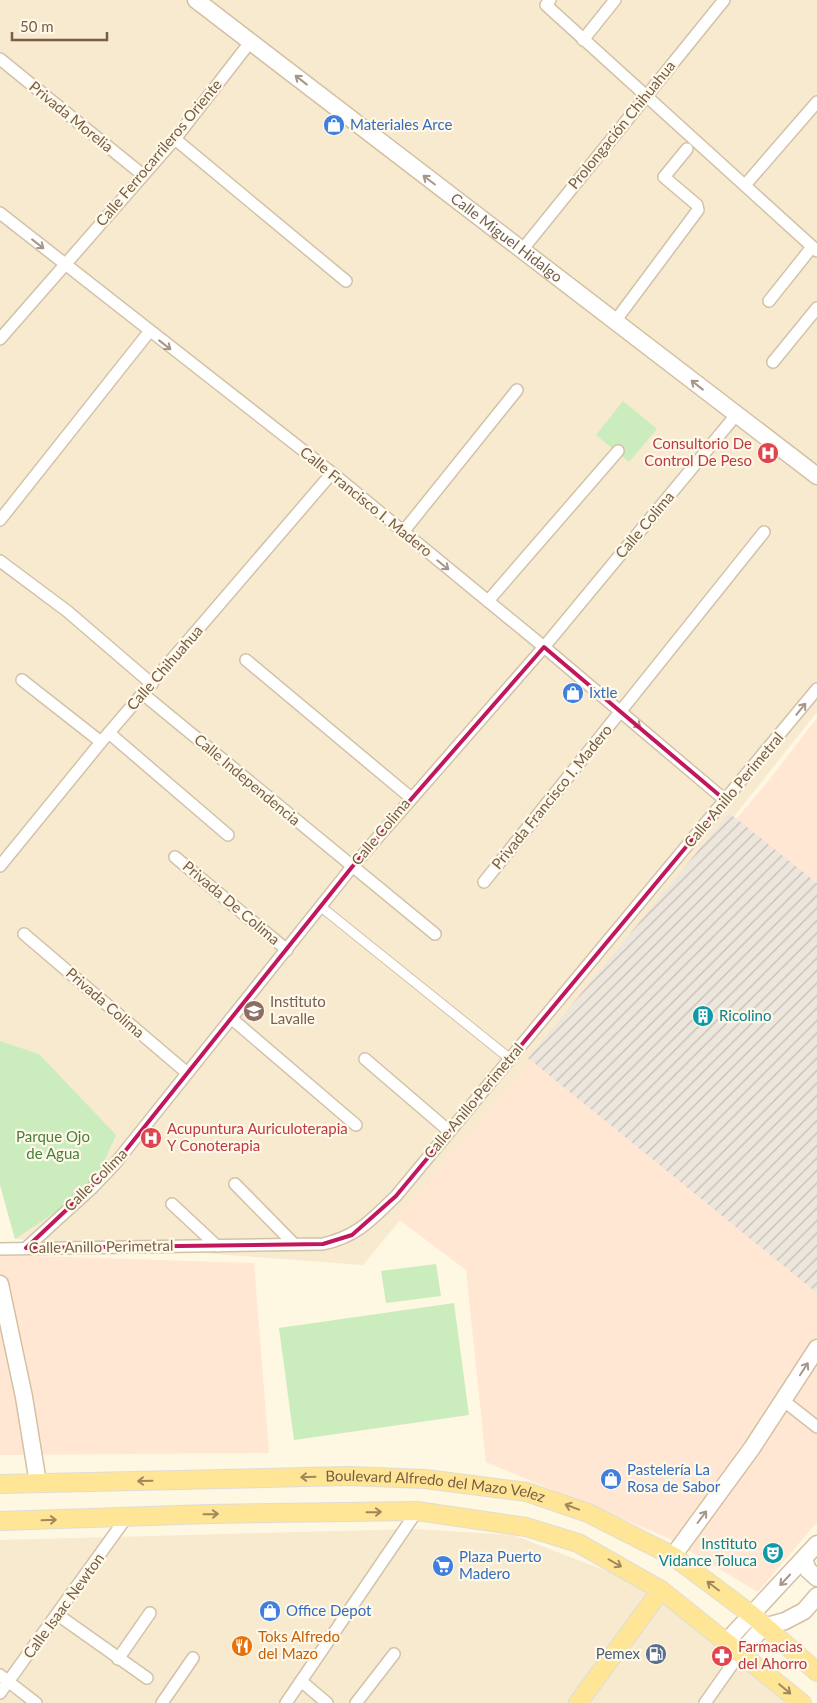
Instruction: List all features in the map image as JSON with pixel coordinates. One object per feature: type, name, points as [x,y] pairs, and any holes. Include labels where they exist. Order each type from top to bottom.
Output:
[{"type":"main road","name":"Calle Miguel Hidalgo","points":[[196,0],[616,320],[817,476]]},
{"type":"main road","points":[[0,1284],[24,1397],[38,1483]]},
{"type":"main road","points":[[673,1556],[752,1448],[817,1348]]},
{"type":"main road","name":"Boulevard Alfredo del Mazo Velez","points":[[0,1484],[349,1476],[425,1479],[502,1487],[552,1499],[588,1513],[673,1556],[757,1621],[817,1672]]},
{"type":"main road","name":"Boulevard Alfredo del Mazo Velez","points":[[0,1521],[417,1511],[492,1522],[561,1536],[594,1551],[660,1590],[742,1652],[802,1703]]},
{"type":"main road","points":[[742,1652],[757,1621],[817,1544]]},
{"type":"main road","points":[[804,1559],[808,1570],[817,1578]]},
{"type":"main road","points":[[578,1703],[660,1590]]},
{"type":"main road","points":[[727,1641],[757,1621],[785,1621],[804,1611],[817,1596]]},
{"type":"street","points":[[583,40],[615,0]]},
{"type":"street","name":"Prolongación Chihuahua","points":[[522,250],[724,0]]},
{"type":"street","points":[[548,3],[583,40],[746,184],[815,249],[768,301]]},
{"type":"street","name":"Calle Ferrocarrileros Oriente","points":[[0,338],[175,139],[252,41]]},
{"type":"street","name":"Privada Morelia","points":[[0,59],[144,175]]},
{"type":"street","points":[[746,184],[817,102]]},
{"type":"street","points":[[175,139],[346,281]]},
{"type":"street","points":[[616,320],[698,210],[697,205],[664,177],[687,149]]},
{"type":"street","name":"Calle Francisco I. Madero","points":[[0,213],[332,473],[544,647],[725,800]]},
{"type":"street","points":[[773,362],[817,308]]},
{"type":"street","points":[[0,520],[150,332]]},
{"type":"street","points":[[403,532],[517,390]]},
{"type":"street","name":"Calle Colima","points":[[26,1248],[92,1188],[114,1165],[186,1072],[410,797],[544,647],[736,415]]},
{"type":"street","points":[[488,601],[618,451]]},
{"type":"street","name":"Calle Chihuahua","points":[[0,866],[105,737],[332,473]]},
{"type":"street","name":"Privada Francisco I. Madero","points":[[484,882],[764,532]]},
{"type":"street","points":[[0,561],[67,611],[152,684]]},
{"type":"street","points":[[246,660],[410,797]]},
{"type":"street","points":[[22,680],[105,737],[228,835]]},
{"type":"street","name":"Calle Anillo Perimetral","points":[[0,1249],[323,1244],[352,1235],[368,1224],[396,1196],[817,689]]},
{"type":"street","name":"Calle Independencia","points":[[143,694],[435,934]]},
{"type":"street","name":"Privada De Colima","points":[[175,857],[287,950]]},
{"type":"street","points":[[320,906],[509,1058]]},
{"type":"street","name":"Privada Colima","points":[[24,934],[186,1072]]},
{"type":"street","points":[[231,1018],[356,1125]]},
{"type":"street","points":[[365,1060],[449,1131]]},
{"type":"street","points":[[235,1184],[294,1244]]},
{"type":"street","points":[[172,1204],[217,1246]]},
{"type":"street","points":[[784,1401],[817,1427]]},
{"type":"street","points":[[286,1703],[417,1511]]},
{"type":"street","name":"Calle Isaac Newton","points":[[0,1693],[4,1678],[58,1616],[126,1518]]},
{"type":"street","points":[[118,1658],[150,1613]]},
{"type":"street","points":[[58,1616],[147,1678]]},
{"type":"street","points":[[704,1703],[742,1652]]},
{"type":"street","points":[[356,1703],[394,1654]]},
{"type":"street","points":[[162,1703],[193,1658]]},
{"type":"street","points":[[4,1678],[36,1703]]},
{"type":"street","points":[[301,1681],[327,1703]]},
{"type":"highlighted area","points":[[544,647],[725,800],[396,1196],[352,1235],[323,1244],[26,1248],[114,1165],[352,867]]},
{"type":"shaded area","points":[[0,0],[817,0],[817,712],[740,809],[363,1265],[15,1239],[0,1185]]},
{"type":"shaded area","points":[[817,718],[817,1522],[758,1592],[668,1538],[486,1462],[466,1270],[397,1218],[766,784]]},
{"type":"shaded area","name":"Ricolino","points":[[729,813],[817,883],[817,1293],[528,1058]]},
{"type":"shaded area","points":[[0,1255],[254,1263],[269,1453],[0,1455]]},
{"type":"shaded area","points":[[413,1529],[513,1535],[664,1593],[791,1703],[0,1703],[0,1540]]},
{"type":"green space","points":[[623,401],[657,429],[629,462],[596,435]]},
{"type":"green space","name":"Parque Ojo de Agua","points":[[0,1041],[39,1054],[116,1135],[92,1188],[15,1239],[0,1185]]},
{"type":"green space","points":[[436,1264],[441,1296],[386,1303],[381,1271]]},
{"type":"green space","points":[[454,1303],[469,1415],[294,1440],[279,1328]]},
{"type":"place","name":"Materiales Arce","points":[[334,125]]},
{"type":"place","name":"Consultorio De Control De Peso","points":[[768,453]]},
{"type":"place","name":"Ixtle","points":[[573,693]]},
{"type":"place","name":"Instituto Lavalle","points":[[254,1011]]},
{"type":"place","name":"Ricolino","points":[[703,1016]]},
{"type":"place","name":"Acupuntura Auriculoterapia Y Conoterapia","points":[[151,1138]]},
{"type":"place","name":"Pastelería La Rosa de Sabor","points":[[611,1479]]},
{"type":"place","name":"Instituto Vidance Toluca","points":[[773,1553]]},
{"type":"place","name":"Plaza Puerto Madero","points":[[443,1566]]},
{"type":"place","name":"Office Depot","points":[[270,1611]]},
{"type":"place","name":"Toks Alfredo del Mazo","points":[[242,1646]]},
{"type":"place","name":"Pemex","points":[[656,1654]]},
{"type":"place","name":"Farmacias del Ahorro","points":[[722,1656]]}]
